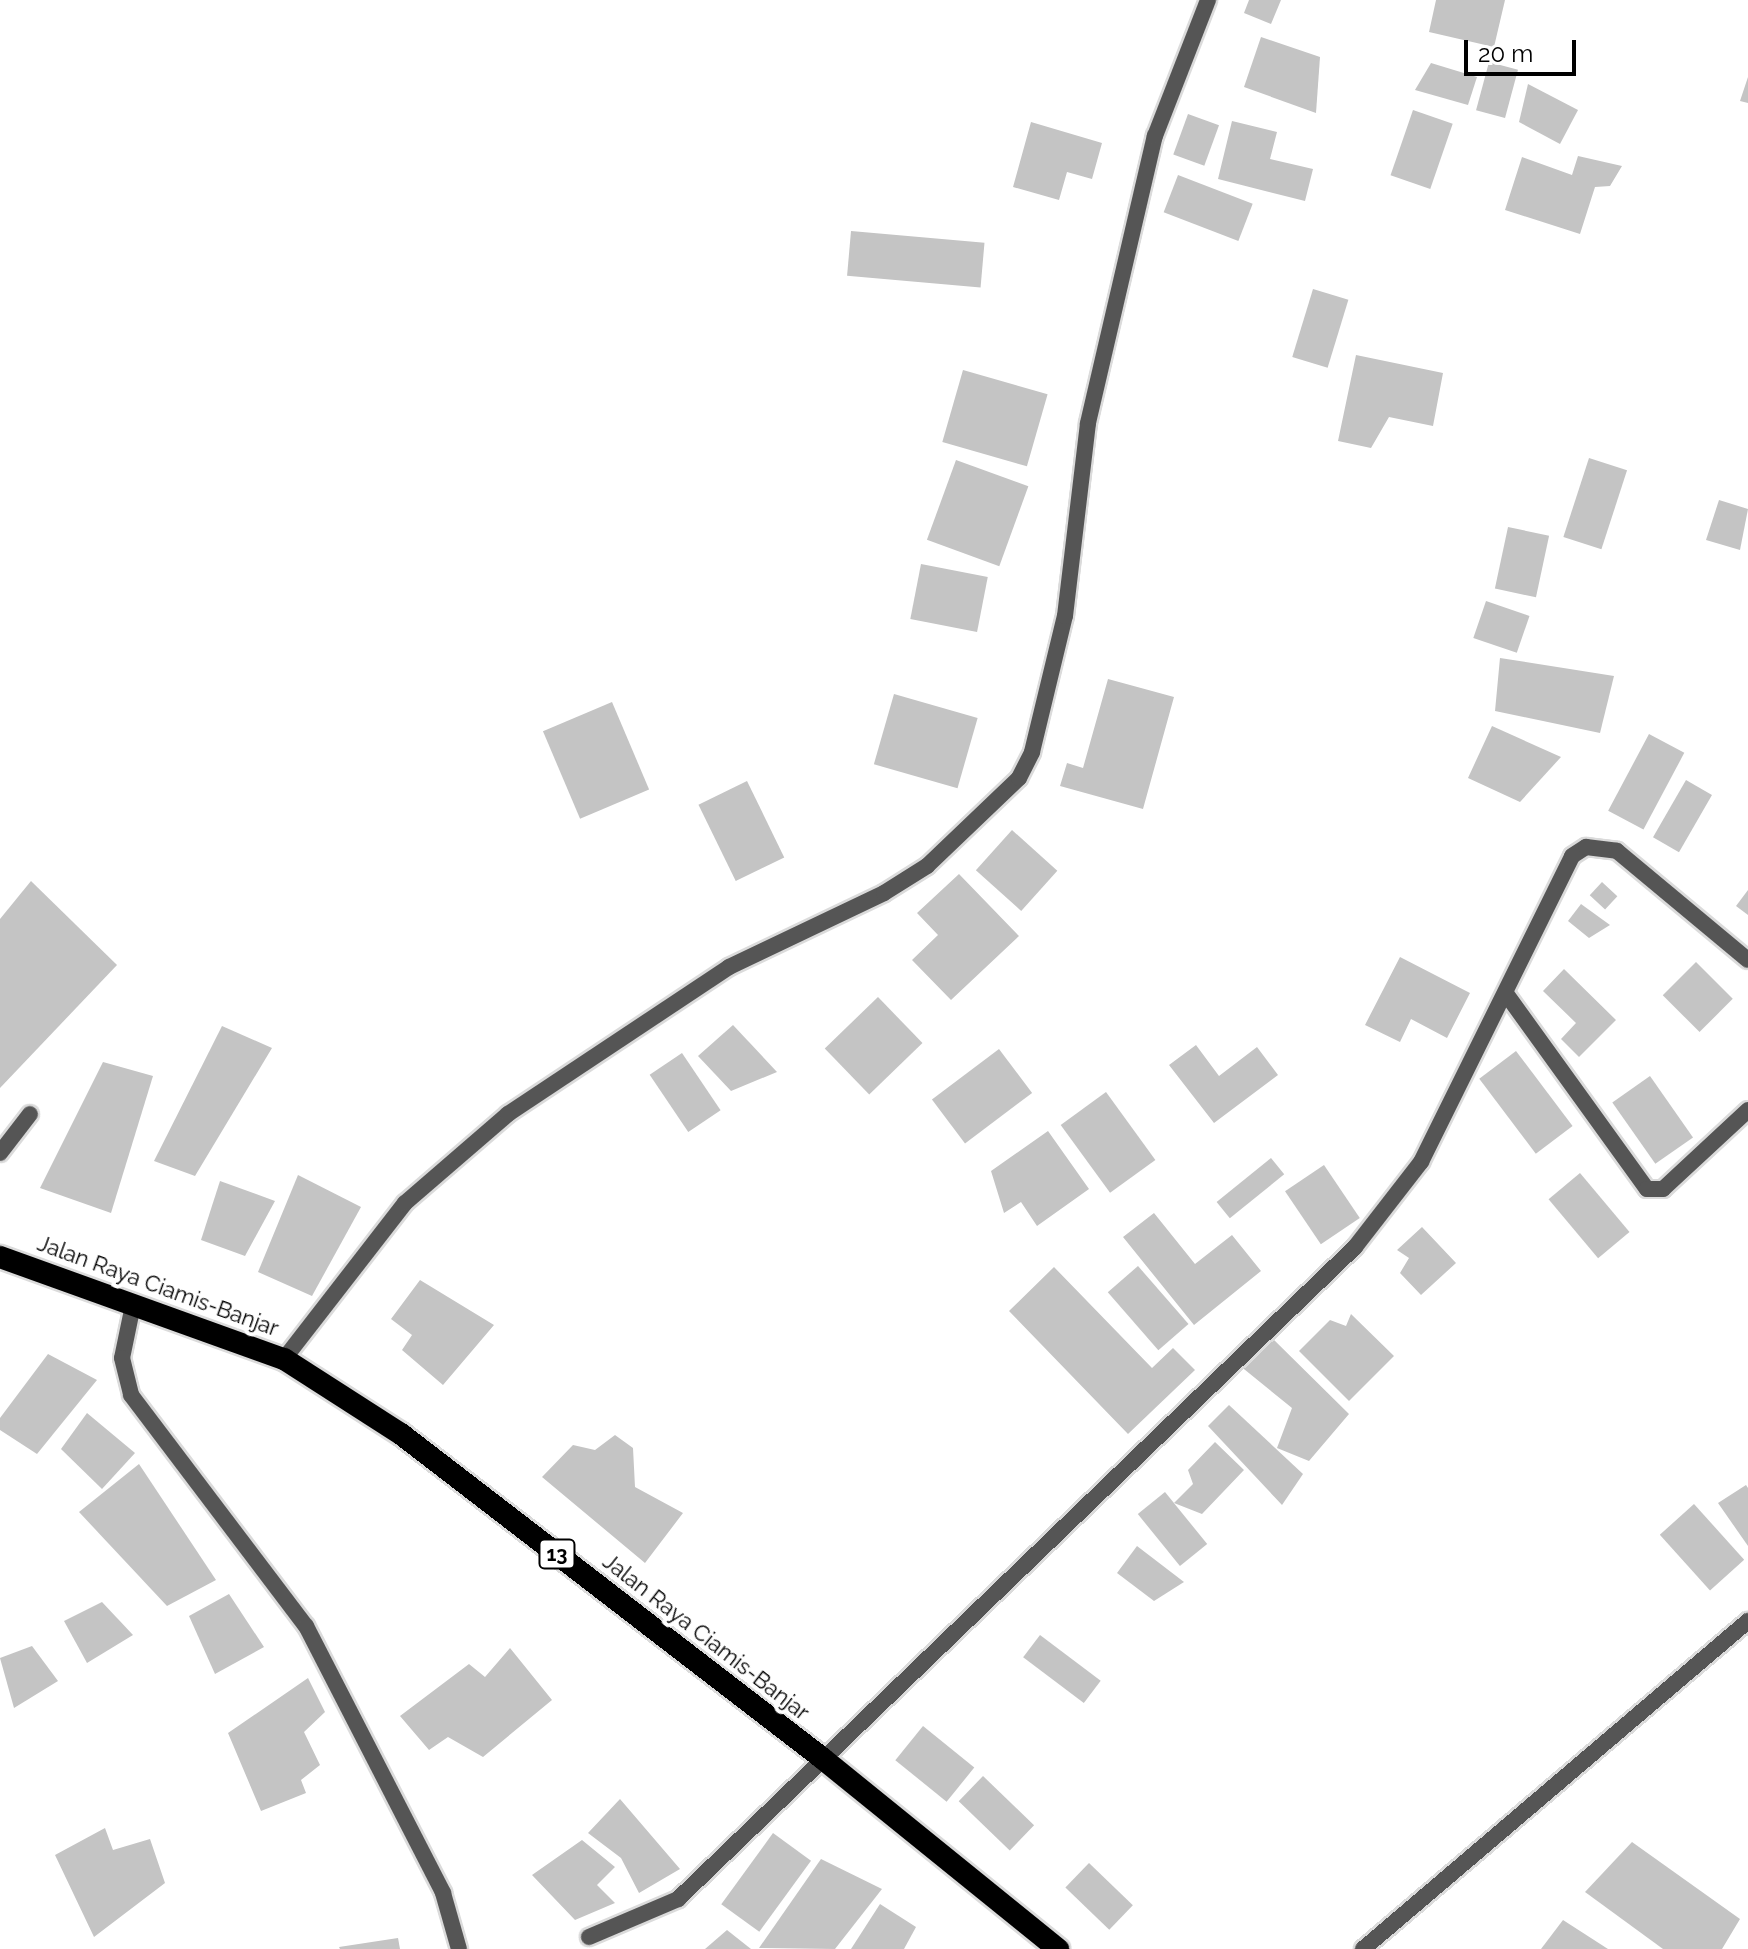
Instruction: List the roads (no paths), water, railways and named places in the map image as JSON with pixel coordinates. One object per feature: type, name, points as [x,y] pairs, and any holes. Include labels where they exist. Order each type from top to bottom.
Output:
[{"type":"highway","name":"Jalan Raya Ciamis-Banjar","points":[[0,1257],[284,1359],[401,1434],[822,1758],[1058,1949]]},
{"type":"street","points":[[284,1359],[405,1203],[508,1114],[729,967],[884,893],[927,866],[1019,778],[1032,752],[1065,616],[1088,423],[1155,136],[1208,0]]},
{"type":"street","points":[[589,1937],[678,1899],[1355,1247],[1421,1162],[1507,995],[1572,856],[1586,847],[1617,851],[1748,960]]},
{"type":"street","points":[[1507,995],[1647,1189],[1663,1189],[1748,1110]]},
{"type":"street","points":[[0,1153],[30,1114]]},
{"type":"street","points":[[133,1305],[122,1358],[131,1395],[306,1626],[443,1893],[459,1949]]},
{"type":"street","points":[[1363,1949],[1748,1621]]}]
